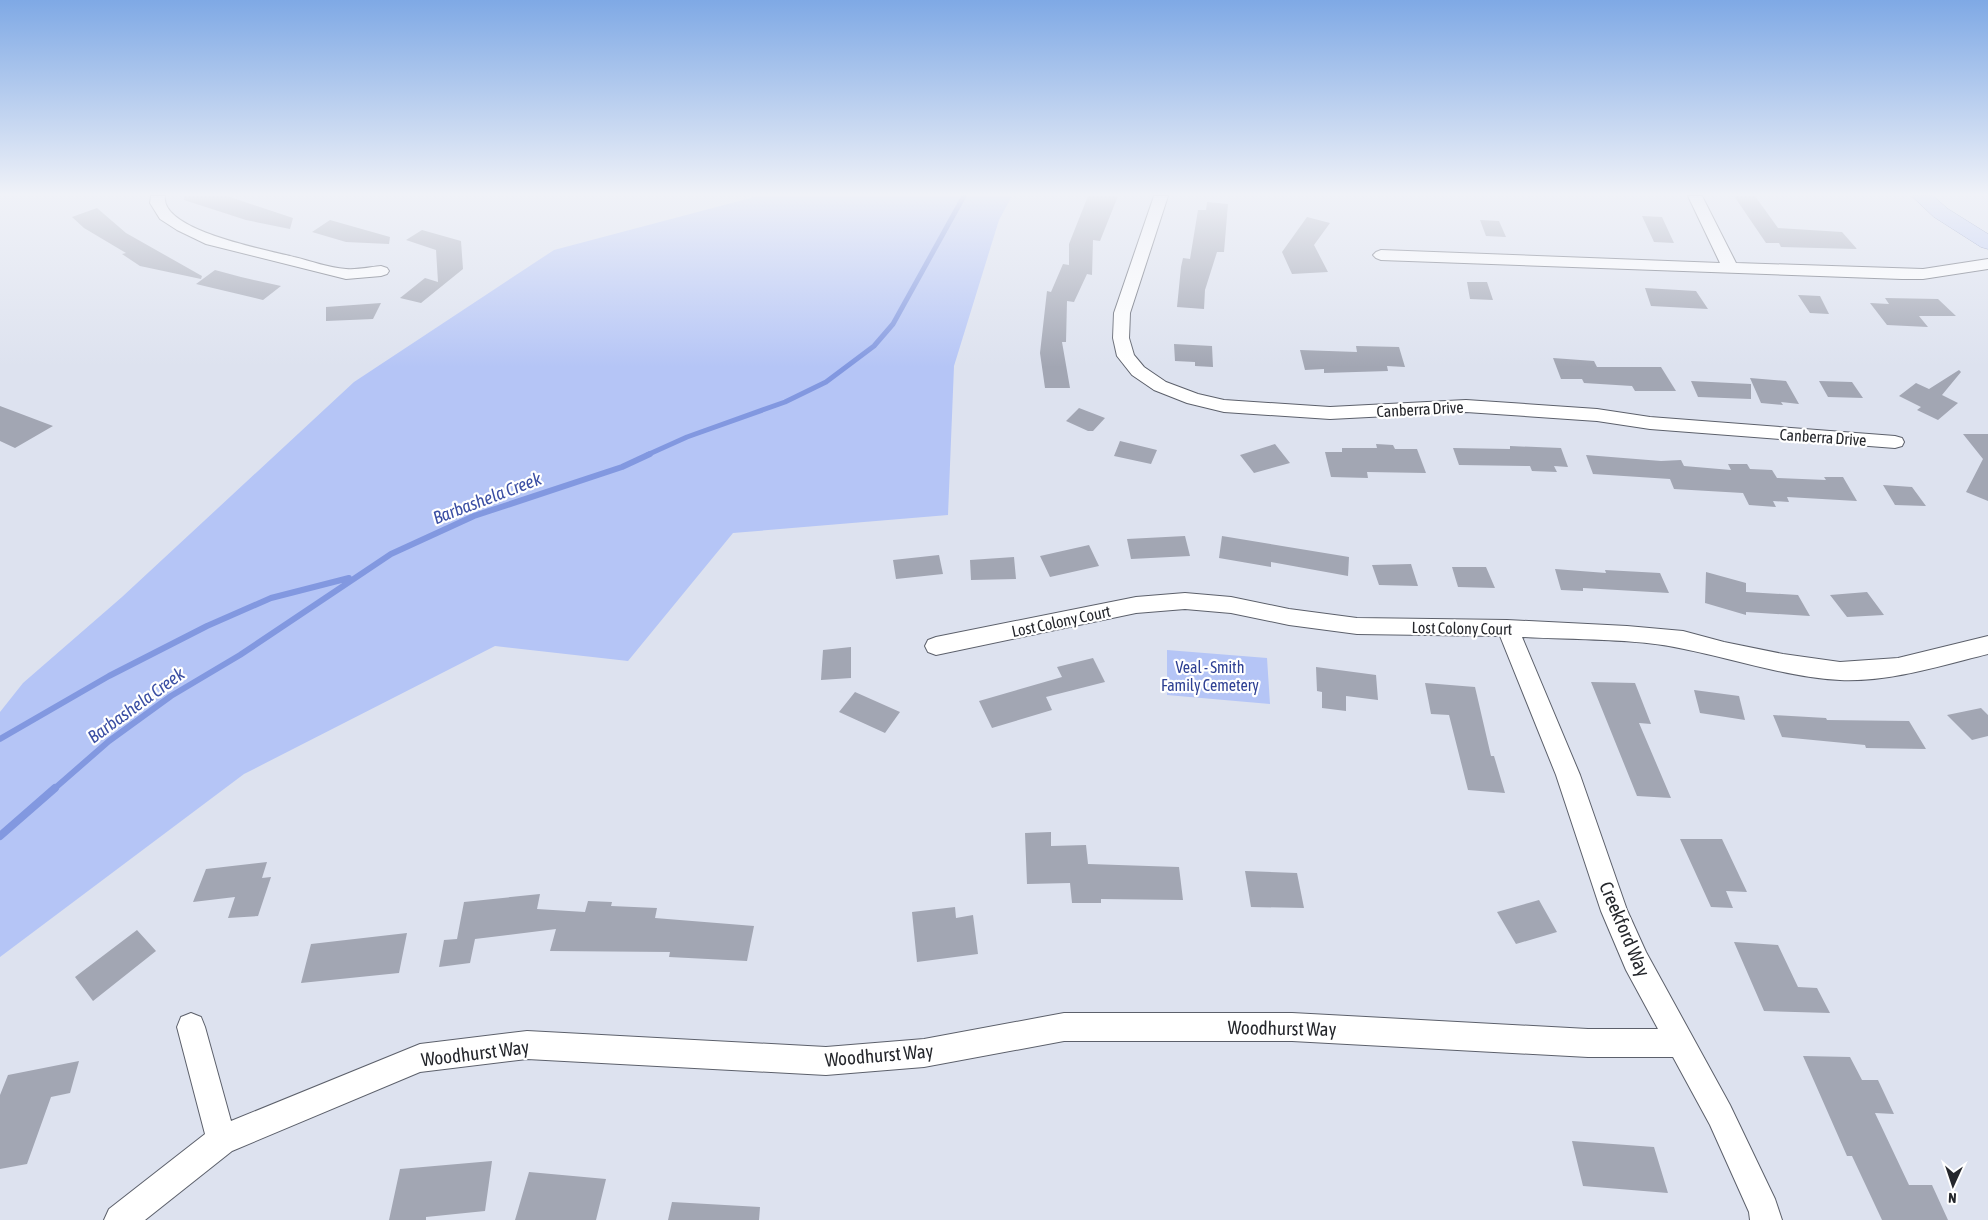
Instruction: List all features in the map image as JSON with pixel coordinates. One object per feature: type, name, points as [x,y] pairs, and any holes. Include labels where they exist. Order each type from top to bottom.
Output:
[{"type":"street","points":[[260,253],[346,274],[381,271]]},
{"type":"street","name":"Canberra Drive","points":[[1142,253],[1124,306],[1121,338],[1126,356],[1138,371],[1160,386],[1193,399],[1224,406],[1330,413],[1466,406],[1597,415],[1650,423],[1895,442]]},
{"type":"street","points":[[1723,253],[1730,267]]},
{"type":"street","points":[[1381,255],[1923,274],[1988,264]]},
{"type":"street","name":"Lost Colony Court","points":[[936,646],[1136,605],[1185,601],[1231,605],[1289,617],[1357,626],[1507,628],[1627,634],[1683,640],[1724,651],[1783,663],[1840,671],[1898,667],[1988,645]]},
{"type":"street","name":"Creekford Way","points":[[1507,628],[1568,775],[1614,911],[1636,961],[1720,1115],[1764,1210],[1766,1220]]},
{"type":"street","name":"Woodhurst Way","points":[[120,1220],[221,1140],[420,1058],[527,1045],[826,1061],[924,1053],[1064,1027],[1282,1026],[1588,1042],[1681,1043]]},
{"type":"street","points":[[191,1027],[221,1140]]},
{"type":"green space","points":[[550,253],[989,253],[954,366],[948,515],[733,533],[628,661],[495,646],[244,774],[0,957],[0,712],[23,683],[122,597],[354,382]]},
{"type":"green space","name":"Veal - Smith Family Cemetery","points":[[1167,650],[1267,658],[1270,704],[1167,695]]},
{"type":"building","points":[[161,253],[202,276],[201,279],[140,266],[122,254]]},
{"type":"building","points":[[436,253],[462,253],[463,269],[421,303],[400,298],[425,278],[438,282]]},
{"type":"building","points":[[1069,253],[1093,253],[1092,275],[1087,274],[1074,302],[1067,301],[1066,342],[1062,342],[1070,388],[1045,388],[1040,353],[1047,291],[1051,292],[1063,264],[1069,265]]},
{"type":"building","points":[[1191,253],[1217,253],[1205,290],[1204,309],[1177,307],[1183,258],[1190,259]]},
{"type":"building","points":[[1282,253],[1318,253],[1328,272],[1292,274]]},
{"type":"building","points":[[215,270],[281,286],[263,300],[196,284]]},
{"type":"building","points":[[1467,282],[1487,282],[1493,300],[1470,299]]},
{"type":"building","points":[[1645,288],[1696,291],[1708,309],[1651,306]]},
{"type":"building","points":[[1798,295],[1820,296],[1829,314],[1810,313]]},
{"type":"building","points":[[1885,298],[1938,299],[1956,316],[1919,316],[1928,327],[1887,325],[1870,303],[1889,304]]},
{"type":"building","points":[[381,303],[373,319],[326,321],[326,307]]},
{"type":"building","points":[[1174,344],[1212,346],[1213,367],[1195,366],[1195,362],[1175,361]]},
{"type":"building","points":[[1356,346],[1399,347],[1405,367],[1387,366],[1388,371],[1324,373],[1324,369],[1305,370],[1300,350],[1357,352]]},
{"type":"building","points":[[1553,358],[1594,361],[1597,367],[1661,367],[1676,391],[1635,391],[1632,386],[1584,383],[1582,379],[1561,379]]},
{"type":"building","points":[[1959,370],[1961,372],[1942,395],[1958,403],[1938,420],[1917,410],[1921,407],[1899,396],[1916,383],[1929,389]]},
{"type":"building","points":[[1750,378],[1786,381],[1799,404],[1781,402],[1783,405],[1761,403]]},
{"type":"building","points":[[1691,381],[1751,384],[1751,399],[1698,397]]},
{"type":"building","points":[[1819,381],[1852,382],[1863,398],[1828,397]]},
{"type":"building","points":[[0,406],[53,426],[15,448],[0,441]]},
{"type":"building","points":[[1079,408],[1105,418],[1093,431],[1088,431],[1066,421]]},
{"type":"building","points":[[1963,434],[1988,434],[1988,501],[1966,492],[1983,459]]},
{"type":"building","points":[[1120,441],[1157,450],[1151,464],[1114,456]]},
{"type":"building","points":[[1275,444],[1290,463],[1254,473],[1240,455]]},
{"type":"building","points":[[1376,444],[1393,445],[1395,449],[1417,449],[1426,473],[1367,472],[1368,478],[1331,477],[1325,452],[1342,452],[1342,448],[1377,448]]},
{"type":"building","points":[[1510,446],[1561,448],[1568,467],[1554,466],[1557,472],[1532,471],[1530,466],[1459,465],[1453,448],[1510,449]]},
{"type":"building","points":[[1586,455],[1661,461],[1681,460],[1684,466],[1731,470],[1728,464],[1747,464],[1750,469],[1772,470],[1777,478],[1826,480],[1824,477],[1843,477],[1857,501],[1787,497],[1789,502],[1773,501],[1776,507],[1749,505],[1743,493],[1674,489],[1670,479],[1593,474]]},
{"type":"building","points":[[1883,485],[1912,487],[1926,506],[1895,505]]},
{"type":"building","points":[[1185,536],[1190,556],[1131,559],[1127,539]]},
{"type":"building","points":[[1222,536],[1349,557],[1348,576],[1271,562],[1271,567],[1219,558]]},
{"type":"building","points":[[1089,545],[1099,566],[1050,577],[1040,556]]},
{"type":"building","points":[[939,555],[943,574],[896,579],[893,560]]},
{"type":"building","points":[[1014,557],[1016,579],[971,580],[970,560]]},
{"type":"building","points":[[1411,564],[1418,586],[1379,585],[1372,565]]},
{"type":"building","points":[[1452,567],[1486,567],[1495,588],[1458,587]]},
{"type":"building","points":[[1555,569],[1606,573],[1605,570],[1660,573],[1669,593],[1583,588],[1583,591],[1561,590]]},
{"type":"building","points":[[1706,572],[1746,583],[1746,592],[1798,595],[1810,616],[1746,612],[1746,615],[1705,603]]},
{"type":"building","points":[[1867,592],[1884,615],[1847,617],[1830,595]]},
{"type":"building","points":[[851,647],[851,678],[821,680],[823,650]]},
{"type":"building","points":[[1093,658],[1105,682],[1046,697],[1052,710],[992,728],[979,701],[1062,677],[1057,667]]},
{"type":"building","points":[[1316,667],[1376,675],[1378,700],[1346,696],[1346,711],[1322,708],[1322,692],[1317,691]]},
{"type":"building","points":[[1591,682],[1635,683],[1651,724],[1639,723],[1671,798],[1637,796]]},
{"type":"building","points":[[1425,683],[1475,687],[1491,756],[1494,756],[1505,793],[1468,790],[1449,715],[1431,714]]},
{"type":"building","points":[[1694,690],[1739,696],[1745,720],[1700,713]]},
{"type":"building","points":[[855,692],[900,712],[885,733],[839,712]]},
{"type":"building","points":[[1981,708],[1988,715],[1988,736],[1972,740],[1947,715]]},
{"type":"building","points":[[1773,715],[1826,718],[1827,720],[1909,721],[1926,749],[1866,748],[1865,745],[1782,737]]},
{"type":"building","points":[[1051,832],[1051,846],[1086,845],[1088,864],[1179,867],[1183,900],[1101,899],[1101,903],[1072,903],[1070,883],[1027,884],[1025,833]]},
{"type":"building","points":[[1680,839],[1722,839],[1747,892],[1726,891],[1733,908],[1711,907]]},
{"type":"building","points":[[267,862],[262,878],[271,877],[258,916],[228,918],[235,897],[193,902],[206,869]]},
{"type":"building","points":[[1245,871],[1297,873],[1304,908],[1251,907]]},
{"type":"building","points":[[540,894],[537,909],[585,912],[588,901],[612,902],[611,906],[657,908],[655,918],[754,926],[747,961],[669,957],[670,952],[550,951],[556,929],[475,939],[470,963],[439,967],[444,940],[457,939],[464,902]]},
{"type":"building","points":[[1539,900],[1557,932],[1516,944],[1497,912]]},
{"type":"building","points":[[955,907],[956,918],[973,915],[978,954],[917,962],[912,912]]},
{"type":"building","points":[[137,930],[156,951],[93,1001],[75,977]]},
{"type":"building","points":[[407,933],[399,973],[301,983],[311,944]]},
{"type":"building","points":[[1734,942],[1778,945],[1798,987],[1817,988],[1830,1013],[1764,1011]]},
{"type":"building","points":[[1803,1056],[1850,1057],[1862,1080],[1878,1080],[1894,1114],[1875,1113],[1909,1185],[1932,1185],[1948,1220],[1882,1220],[1852,1156],[1847,1156]]},
{"type":"building","points":[[79,1061],[70,1093],[51,1097],[27,1164],[0,1169],[0,1095],[8,1075]]},
{"type":"building","points":[[1572,1141],[1654,1147],[1668,1193],[1583,1186]]},
{"type":"building","points":[[492,1161],[485,1211],[426,1217],[426,1220],[389,1220],[400,1169]]},
{"type":"building","points":[[529,1172],[606,1179],[596,1220],[515,1220]]},
{"type":"building","points":[[672,1202],[760,1207],[759,1220],[668,1220]]},
{"type":"waterway","name":"Barbashela Creek","points":[[647,455],[687,437],[785,402],[826,382],[874,346],[893,324],[932,253]]},
{"type":"waterway","name":"Barbashela Creek","points":[[54,789],[109,741],[171,696],[240,655],[391,554],[474,516],[622,467],[650,454]]},
{"type":"waterway","points":[[0,739],[109,676],[207,626],[271,598],[349,578]]},
{"type":"waterway","name":"Barbashela Creek","points":[[0,836],[55,788]]}]
